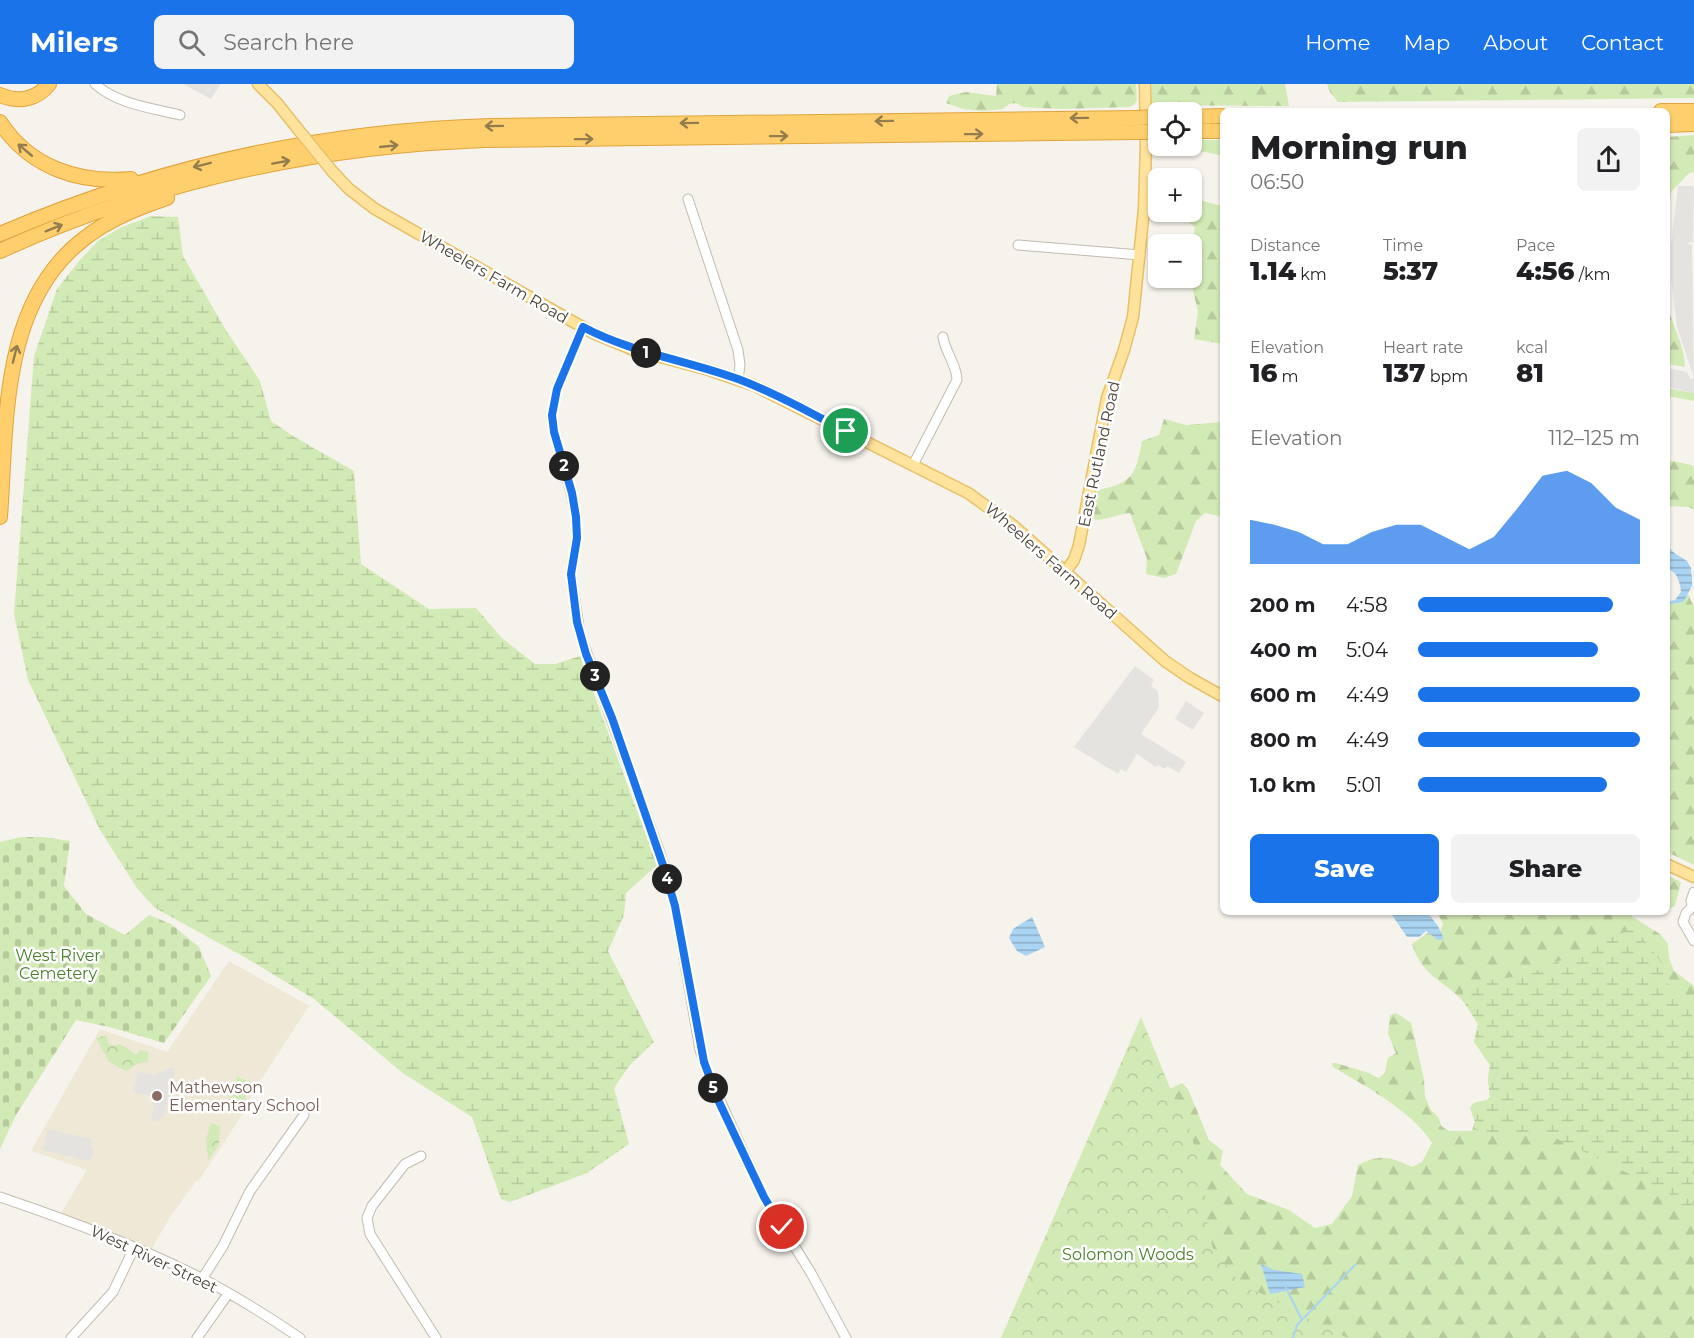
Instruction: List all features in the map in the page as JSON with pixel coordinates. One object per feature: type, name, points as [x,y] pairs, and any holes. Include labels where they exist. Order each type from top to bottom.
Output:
[{"type":"highway","points":[[0,95],[28,99],[40,93],[49,84]]},
{"type":"highway","points":[[1670,111],[1694,111]]},
{"type":"highway","points":[[1202,117],[1220,117]]},
{"type":"highway","points":[[0,122],[29,154],[52,168],[75,176],[110,180],[181,170],[300,144],[360,135],[438,128],[1137,118],[1148,122]]},
{"type":"highway","points":[[1670,125],[1694,124]]},
{"type":"highway","points":[[0,251],[56,227],[179,186],[255,167],[357,150],[452,142],[1137,132],[1148,128]]},
{"type":"highway","points":[[1202,131],[1220,131]]},
{"type":"highway","points":[[0,517],[14,357],[33,302],[52,270],[85,238],[121,217],[166,198],[255,167]]},
{"type":"highway","points":[[0,234],[81,202],[181,170]]},
{"type":"main road","name":"Wheelers Farm Road","points":[[258,84],[277,103],[332,171],[375,209],[583,327],[631,349],[738,379],[778,396],[962,490],[988,506],[1167,663],[1195,682],[1220,695]]},
{"type":"main road","name":"East Rutland Road","points":[[1065,572],[1076,556],[1107,398],[1131,325],[1146,181],[1145,84]]},
{"type":"main road","points":[[1670,866],[1694,877]]},
{"type":"street","points":[[95,84],[114,97],[180,115]]},
{"type":"street","points":[[688,199],[738,350],[740,365],[738,379]]},
{"type":"street","points":[[1018,245],[1140,255]]},
{"type":"street","points":[[583,327],[557,389],[552,415],[554,432],[572,493],[576,517],[577,538],[571,574],[580,634],[662,861],[675,906],[700,1050],[709,1076],[764,1197],[811,1273],[846,1338]]},
{"type":"street","points":[[913,465],[957,380],[943,337]]},
{"type":"street","points":[[1694,892],[1691,901],[1693,906],[1683,922],[1694,941]]},
{"type":"street","points":[[202,1279],[223,1246],[250,1191],[304,1115]]},
{"type":"street","points":[[421,1155],[405,1164],[372,1206],[367,1222],[370,1234],[436,1338]]},
{"type":"street","name":"West River Street","points":[[0,1197],[62,1218],[202,1279],[300,1338]]},
{"type":"street","points":[[71,1338],[113,1292],[134,1248]]},
{"type":"street","points":[[197,1338],[228,1294]]},
{"type":"shaded area","points":[[183,84],[220,84],[220,85],[211,99]]},
{"type":"shaded area","points":[[1678,186],[1693,186],[1694,189],[1693,242],[1686,243],[1692,245],[1694,377],[1677,327],[1671,279],[1671,245]]},
{"type":"shaded area","points":[[1670,369],[1687,372],[1690,379],[1694,378],[1694,393],[1670,388]]},
{"type":"shaded area","points":[[1135,666],[1154,680],[1151,686],[1158,691],[1159,707],[1141,734],[1186,762],[1179,773],[1167,766],[1165,769],[1158,765],[1156,767],[1137,754],[1126,772],[1121,769],[1118,774],[1074,747]]},
{"type":"shaded area","points":[[1186,701],[1204,713],[1193,730],[1175,719]]},
{"type":"shaded area","name":"Mathewson Elementary School","points":[[229,961],[309,1006],[198,1182],[196,1181],[170,1217],[151,1250],[61,1213],[87,1170],[31,1151],[100,1029],[167,1052]]},
{"type":"shaded area","points":[[170,1068],[175,1069],[164,1117],[160,1118],[159,1122],[151,1120],[156,1097],[133,1092],[138,1072],[154,1075]]},
{"type":"shaded area","points":[[48,1129],[91,1139],[93,1155],[89,1161],[43,1150]]},
{"type":"green space","points":[[997,84],[1136,84],[1137,100],[1129,107],[1062,109],[1023,107],[1016,103],[1009,104],[1003,109],[982,111],[963,109],[946,103],[949,96],[966,92],[996,96]]},
{"type":"green space","points":[[1152,84],[1285,84],[1289,106],[1202,105],[1202,102],[1151,102]]},
{"type":"green space","points":[[1327,84],[1694,84],[1694,98],[1338,102]]},
{"type":"green space","points":[[1694,135],[1694,172],[1689,173],[1671,192],[1670,200],[1670,137]]},
{"type":"green space","points":[[1202,140],[1220,140],[1220,156],[1202,152]]},
{"type":"green space","points":[[1202,201],[1220,205],[1220,344],[1194,339],[1198,311],[1192,288],[1202,288],[1202,234],[1194,234],[1195,227],[1188,222],[1202,222]]},
{"type":"green space","points":[[151,216],[178,217],[183,256],[227,332],[260,381],[271,421],[354,471],[361,564],[429,609],[476,608],[502,638],[535,664],[555,664],[580,656],[657,865],[626,893],[624,915],[608,951],[654,1042],[629,1066],[614,1088],[629,1144],[587,1173],[510,1202],[501,1199],[472,1117],[404,1074],[314,999],[246,958],[155,908],[137,888],[100,830],[28,680],[14,614],[34,356],[57,289],[79,261],[98,241],[122,227]]},
{"type":"green space","points":[[1670,313],[1683,350],[1685,367],[1670,364]]},
{"type":"green space","points":[[1670,389],[1694,393],[1694,401],[1670,397]]},
{"type":"green space","points":[[1164,419],[1186,425],[1220,422],[1220,517],[1205,513],[1196,521],[1176,574],[1164,578],[1146,574],[1147,559],[1130,513],[1092,519],[1094,491],[1124,482],[1137,464],[1142,441],[1159,435]]},
{"type":"green space","points":[[1670,461],[1692,465],[1694,469],[1694,510],[1689,507],[1670,506]]},
{"type":"green space","points":[[1688,594],[1694,607],[1694,865],[1670,853],[1670,604],[1680,603]]},
{"type":"green space","name":"West River Cemetery","points":[[21,837],[44,837],[70,841],[64,886],[86,914],[125,935],[149,915],[171,924],[199,947],[211,976],[164,1043],[76,1020],[16,1115],[0,1149],[0,842]]},
{"type":"green space","points":[[1670,876],[1681,882],[1675,906],[1670,908]]},
{"type":"green space","points":[[1438,915],[1632,915],[1660,934],[1668,944],[1669,958],[1674,971],[1694,986],[1694,1338],[1055,1338],[1157,1105],[1170,1089],[1182,1083],[1188,1089],[1209,1140],[1223,1151],[1220,1165],[1247,1194],[1289,1210],[1315,1228],[1332,1224],[1352,1196],[1358,1165],[1372,1159],[1385,1158],[1397,1160],[1412,1167],[1422,1162],[1432,1143],[1413,1120],[1400,1110],[1333,1067],[1332,1063],[1336,1063],[1378,1078],[1381,1076],[1385,1072],[1388,1058],[1396,1053],[1388,1034],[1390,1015],[1396,1013],[1411,1023],[1424,1079],[1425,1097],[1431,1110],[1439,1118],[1441,1126],[1449,1131],[1472,1131],[1475,1122],[1470,1108],[1474,1103],[1490,1097],[1488,1079],[1490,1065],[1474,1042],[1478,1024],[1462,1000],[1421,963],[1412,944],[1429,932],[1444,939],[1440,932],[1443,924]]},
{"type":"green space","points":[[1631,929],[1636,929],[1663,965],[1664,979],[1687,1004],[1694,1020],[1693,1222],[1669,1193],[1547,1134],[1496,1135],[1474,1128],[1475,1122],[1470,1108],[1474,1103],[1490,1097],[1488,1079],[1490,1065],[1474,1042],[1478,1024],[1463,1001],[1463,991],[1476,982],[1527,975]]},
{"type":"green space","name":"Solomon Woods","points":[[1141,1017],[1177,1105],[1190,1130],[1205,1188],[1208,1233],[1213,1248],[1243,1287],[1260,1293],[1348,1338],[1001,1338]]},
{"type":"green space","points":[[106,1035],[109,1044],[116,1046],[119,1044],[136,1055],[140,1050],[148,1052],[148,1062],[139,1063],[126,1071],[109,1062],[96,1038]]},
{"type":"green space","points":[[237,1077],[251,1082],[242,1108],[228,1103]]},
{"type":"green space","points":[[211,1123],[220,1126],[219,1144],[208,1161],[206,1139]]},
{"type":"water","points":[[1670,548],[1687,561],[1691,568],[1692,586],[1684,601],[1670,604],[1681,592],[1680,584],[1670,570]]},
{"type":"water","points":[[1392,915],[1429,915],[1444,939],[1438,940],[1426,931],[1419,937],[1407,937]]},
{"type":"water","points":[[1032,917],[1045,947],[1026,956],[1017,951],[1009,938],[1013,929]]},
{"type":"water","points":[[1261,1264],[1274,1270],[1302,1274],[1305,1287],[1270,1294]]},
{"type":"waterway","points":[[1293,1338],[1297,1325],[1355,1265]]},
{"type":"waterway","points":[[1286,1288],[1302,1320]]},
{"type":"place","name":"Mathewson Elementary School","points":[[157,1096]]},
{"type":"route","points":[[782,1227],[764,1197],[719,1102],[704,1062],[675,906],[660,854],[580,634],[571,574],[577,538],[576,517],[572,493],[552,424],[552,407],[557,389],[583,327],[631,349],[738,379],[778,396],[846,431]]}]
